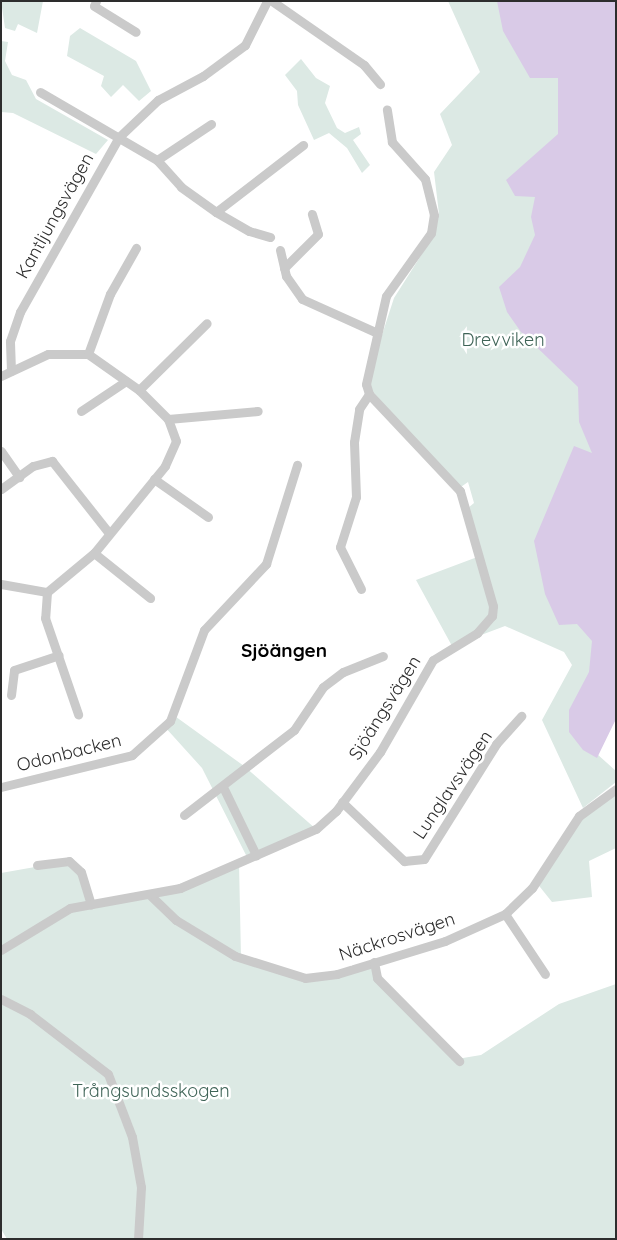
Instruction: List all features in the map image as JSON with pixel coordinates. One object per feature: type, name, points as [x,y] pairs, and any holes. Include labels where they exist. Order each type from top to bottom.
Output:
[{"type":"street","points":[[96,1],[94,6],[136,32]]},
{"type":"street","name":"Kantljungsvägen","points":[[11,371],[10,341],[20,312],[119,136],[158,100],[203,76],[245,45],[267,1]]},
{"type":"street","points":[[272,1],[364,65],[380,84]]},
{"type":"street","points":[[40,92],[119,136],[157,160],[181,187],[216,212],[249,231],[270,237]]},
{"type":"street","points":[[361,589],[340,547],[356,498],[354,442],[359,409],[369,394],[375,332],[390,288],[430,235],[434,215],[425,178],[392,142],[387,109]]},
{"type":"street","points":[[157,160],[211,124]]},
{"type":"street","points":[[216,212],[303,145]]},
{"type":"street","points":[[284,268],[318,234],[312,214]]},
{"type":"street","points":[[88,354],[110,294],[136,248]]},
{"type":"street","points":[[280,250],[284,268],[302,299],[375,332]]},
{"type":"street","points":[[139,390],[207,323]]},
{"type":"street","points":[[1,376],[48,354],[88,354],[139,390],[168,419],[176,440],[154,479],[108,532],[94,553],[47,592],[45,618],[59,654],[78,714]]},
{"type":"street","points":[[81,411],[126,381]]},
{"type":"street","name":"Sjöängsvägen","points":[[1,950],[57,914],[91,904],[150,895],[180,888],[316,828],[342,802],[397,727],[433,660],[477,633],[492,616],[493,606],[460,491],[369,394]]},
{"type":"street","points":[[168,419],[258,411]]},
{"type":"street","points":[[1,451],[19,477]]},
{"type":"street","points":[[1,489],[19,477],[52,461],[108,532]]},
{"type":"street","name":"Odonbacken","points":[[1,787],[132,755],[170,721],[204,630],[266,564],[297,465]]},
{"type":"street","points":[[154,479],[208,517]]},
{"type":"street","points":[[94,553],[150,598]]},
{"type":"street","points":[[1,584],[47,592]]},
{"type":"street","points":[[11,695],[14,670],[59,654]]},
{"type":"street","points":[[184,814],[223,787],[294,730],[324,687],[343,672],[383,656]]},
{"type":"street","name":"Lunglavsvägen","points":[[342,802],[404,861],[424,859],[496,744],[521,716]]},
{"type":"street","points":[[223,787],[256,855]]},
{"type":"street","name":"Näckrosvägen","points":[[150,895],[176,920],[212,944],[287,974],[305,978],[337,974],[445,941],[505,914],[532,888],[580,816],[616,789]]},
{"type":"street","points":[[37,865],[69,861],[81,872],[91,904]]},
{"type":"street","points":[[505,914],[545,974]]},
{"type":"street","points":[[374,962],[377,978],[458,1061]]},
{"type":"street","points":[[1,999],[30,1014],[108,1074],[133,1145],[141,1187],[138,1239]]},
{"type":"green space","points":[[1,1],[43,1],[37,33],[18,24],[15,31],[5,28]]},
{"type":"green space","name":"Drevviken","points":[[448,1],[616,1],[616,709],[597,754],[616,771],[616,782],[583,808],[542,720],[572,665],[564,652],[505,626],[452,646],[416,580],[480,556],[468,508],[474,503],[468,482],[458,489],[366,384],[394,298],[434,235],[439,214],[434,172],[452,145],[440,114],[480,72]]},
{"type":"green space","points":[[80,28],[136,61],[151,91],[139,101],[123,85],[111,97],[101,86],[104,76],[67,56],[70,36]]},
{"type":"green space","points":[[1,41],[8,42],[5,61],[12,75],[26,80],[36,99],[108,140],[96,154],[13,113],[1,112]]},
{"type":"green space","points":[[301,59],[316,78],[330,86],[325,103],[337,128],[345,133],[359,127],[361,134],[353,140],[370,165],[362,173],[347,148],[329,133],[314,140],[298,105],[297,91],[285,75]]},
{"type":"green space","points":[[172,714],[244,766],[316,829],[248,859],[202,768],[164,726]]},
{"type":"green space","points":[[616,789],[616,848],[589,861],[592,897],[552,902],[536,882],[573,823]]},
{"type":"green space","name":"Trångsundsskogen","points":[[69,861],[81,872],[91,904],[150,895],[239,862],[241,958],[305,978],[374,962],[377,978],[457,1059],[481,1055],[559,1004],[616,984],[616,1239],[7,1239],[1,1229],[1,873]]},
{"type":"shaded area","name":"Drevviken","points":[[497,1],[616,1],[616,719],[597,758],[583,750],[569,732],[569,710],[589,672],[592,641],[577,624],[559,625],[545,594],[534,541],[574,446],[592,453],[579,422],[578,387],[521,332],[507,312],[499,287],[520,267],[535,235],[531,217],[535,197],[515,196],[506,180],[558,134],[558,78],[530,78],[503,31]]},
{"type":"district","name":"Sjöängen","points":[[284,651]]}]
